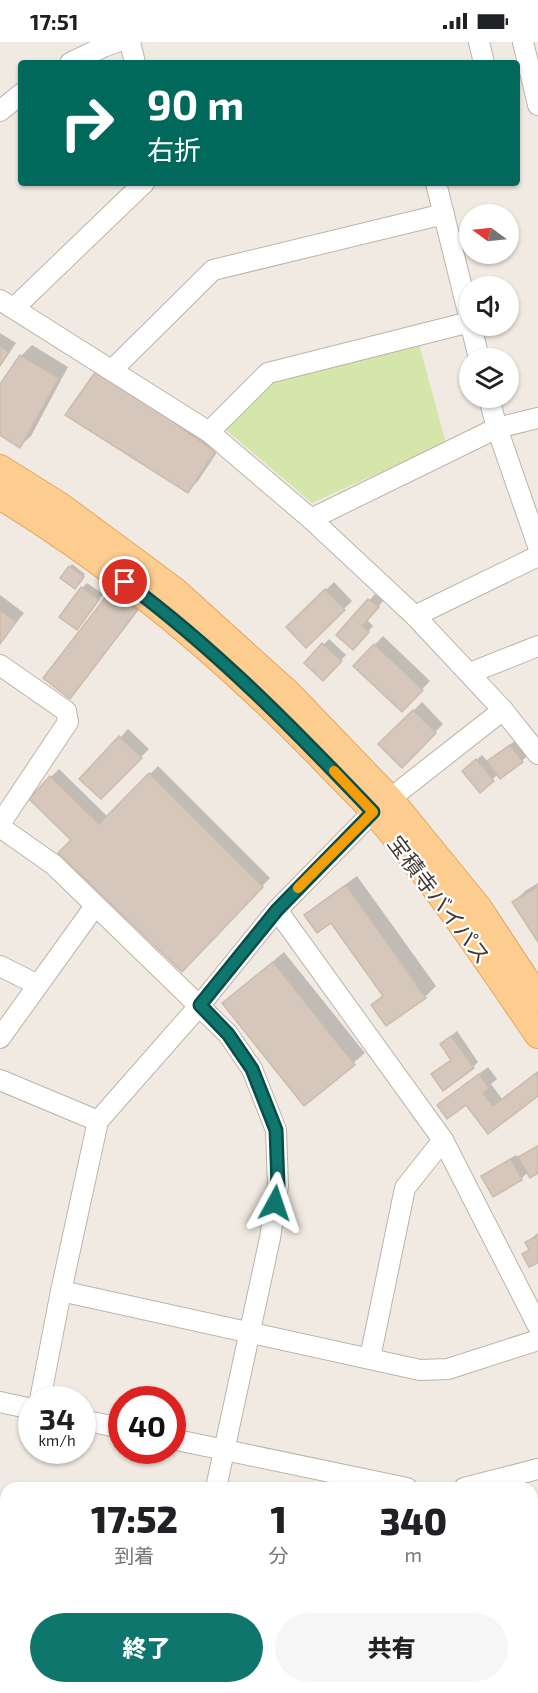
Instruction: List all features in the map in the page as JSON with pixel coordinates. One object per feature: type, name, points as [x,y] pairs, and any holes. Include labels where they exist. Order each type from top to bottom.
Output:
[{"type":"main road","name":"宝積寺バイパス","points":[[0,468],[59,505],[174,590],[289,694],[382,805],[478,907],[538,998]]},
{"type":"main road","name":"宝積寺バイパス","points":[[0,496],[49,526],[162,610],[382,805],[538,1035]]},
{"type":"street","points":[[76,60],[117,42]]},
{"type":"street","points":[[130,42],[134,60]]},
{"type":"street","points":[[479,42],[483,60]]},
{"type":"street","points":[[523,42],[528,76],[538,105]]},
{"type":"street","points":[[0,111],[18,96]]},
{"type":"street","points":[[141,186],[7,304],[209,432],[311,519],[415,616],[535,746]]},
{"type":"street","points":[[437,186],[459,276]]},
{"type":"street","points":[[112,370],[213,270],[444,214]]},
{"type":"street","points":[[209,432],[268,373],[459,325]]},
{"type":"street","points":[[492,408],[538,546]]},
{"type":"street","points":[[311,519],[497,428],[538,418]]},
{"type":"street","points":[[415,616],[538,556]]},
{"type":"street","points":[[470,673],[538,646]]},
{"type":"street","points":[[0,665],[66,711],[68,722],[0,826],[54,865],[228,1034],[252,1069],[276,1130],[278,1186],[270,1238],[248,1331],[217,1482]]},
{"type":"street","points":[[43,1386],[98,1121],[200,1005],[277,910],[382,805],[502,710]]},
{"type":"street","points":[[0,1038],[95,906]]},
{"type":"street","points":[[277,910],[443,1140],[538,1326]]},
{"type":"street","points":[[0,966],[38,985]]},
{"type":"street","points":[[0,1080],[98,1121]]},
{"type":"street","points":[[370,1358],[405,1188],[443,1140]]},
{"type":"street","points":[[61,1291],[420,1370],[448,1369],[538,1340]]},
{"type":"street","points":[[0,1402],[18,1406]]},
{"type":"street","points":[[186,1442],[378,1482]]},
{"type":"street","points":[[487,1482],[538,1469]]},
{"type":"green space","points":[[419,344],[446,443],[312,503],[225,429],[272,378]]},
{"type":"building","points":[[0,346],[9,352],[0,365]]},
{"type":"building","points":[[20,355],[59,378],[20,448],[0,435],[0,384]]},
{"type":"building","points":[[98,368],[215,452],[188,493],[65,415]]},
{"type":"building","points":[[69,566],[84,577],[75,589],[60,578]]},
{"type":"building","points":[[81,587],[99,600],[77,630],[59,617]]},
{"type":"building","points":[[325,589],[345,610],[306,648],[286,627]]},
{"type":"building","points":[[111,590],[137,611],[70,699],[43,678]]},
{"type":"building","points":[[368,599],[379,607],[362,626],[369,632],[353,650],[336,635]]},
{"type":"building","points":[[0,610],[16,622],[0,644]]},
{"type":"building","points":[[322,643],[342,661],[323,681],[304,663]]},
{"type":"building","points":[[374,644],[423,690],[402,712],[353,666]]},
{"type":"building","points":[[413,710],[436,733],[402,768],[378,744]]},
{"type":"building","points":[[119,736],[142,758],[101,799],[79,779]]},
{"type":"building","points":[[510,745],[523,762],[500,779],[487,761]]},
{"type":"building","points":[[476,759],[494,781],[480,793],[462,771]]},
{"type":"building","points":[[149,773],[263,887],[182,972],[58,853],[71,840],[29,799],[50,776],[99,824]]},
{"type":"building","points":[[346,885],[426,998],[386,1026],[371,1005],[383,996],[331,923],[317,933],[304,915]]},
{"type":"building","points":[[538,886],[538,942],[512,902]]},
{"type":"building","points":[[273,962],[355,1065],[304,1106],[222,1003]]},
{"type":"building","points":[[451,1036],[474,1068],[443,1091],[431,1074],[451,1060],[440,1044]]},
{"type":"building","points":[[479,1074],[489,1088],[483,1093],[493,1106],[535,1074],[538,1077],[538,1096],[488,1134],[466,1105],[447,1119],[437,1105]]},
{"type":"building","points":[[538,1146],[538,1173],[530,1178],[518,1157]]},
{"type":"building","points":[[511,1159],[522,1180],[493,1197],[481,1176]]},
{"type":"building","points":[[538,1236],[538,1263],[529,1267],[522,1254],[529,1250],[525,1242]]},
{"type":"slow traffic","points":[[298,888],[373,812],[334,771]]},
{"type":"route","points":[[125,582],[162,610],[274,709],[373,812],[277,910],[200,1005],[228,1034],[252,1069],[276,1130],[278,1186],[275,1203]]}]
